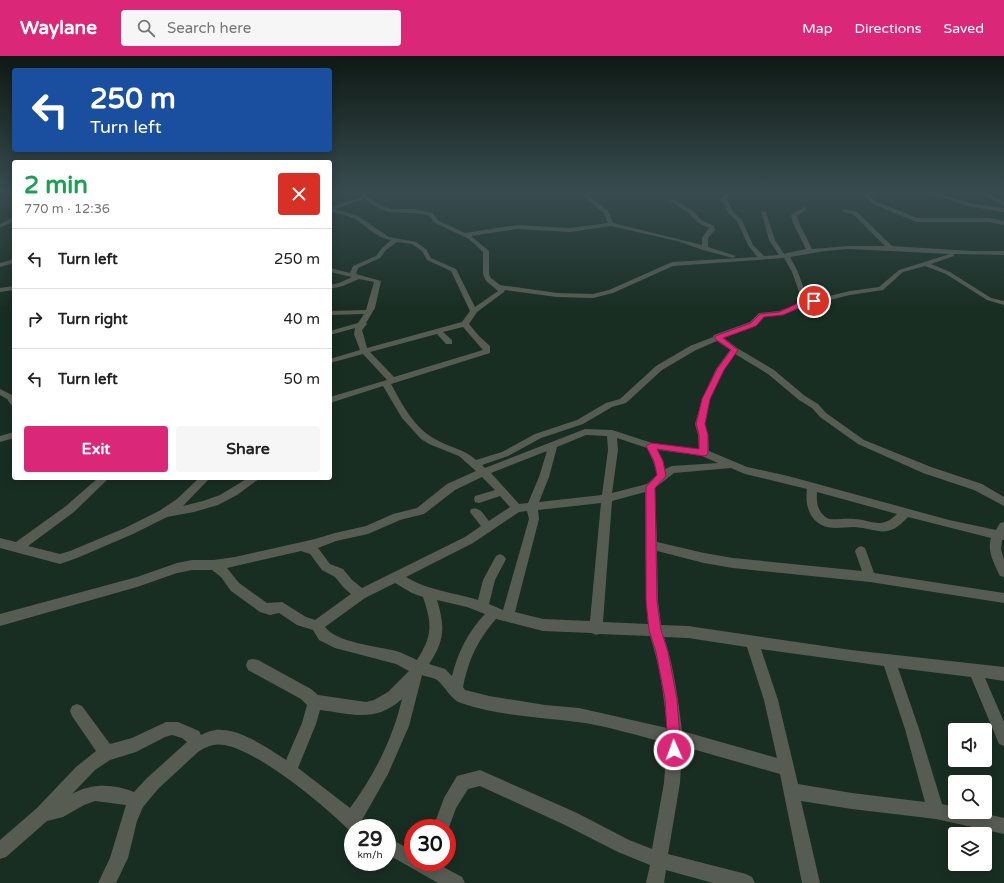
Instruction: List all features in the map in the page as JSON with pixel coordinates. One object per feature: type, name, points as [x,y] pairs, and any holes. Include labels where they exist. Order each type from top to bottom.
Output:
[{"type":"street","points":[[374,231],[387,238],[414,243],[424,250],[427,258],[441,264],[443,267],[456,271],[474,311]]},
{"type":"street","points":[[332,360],[365,352],[465,324],[474,311],[501,292],[501,289],[486,276],[486,251],[477,242],[455,231]]},
{"type":"street","points":[[464,235],[489,231]]},
{"type":"street","points":[[639,231],[679,240],[723,254],[747,259]]},
{"type":"street","points":[[705,249],[705,238],[711,231]]},
{"type":"street","points":[[744,231],[750,245],[761,257]]},
{"type":"street","points":[[769,231],[772,240],[785,256],[795,272],[805,300],[803,304]]},
{"type":"street","points":[[800,231],[810,251]]},
{"type":"street","points":[[873,231],[891,249]]},
{"type":"street","points":[[356,276],[355,267],[378,258],[388,245],[395,240]]},
{"type":"street","points":[[499,287],[557,295],[593,296],[611,292],[672,264],[785,256],[810,251],[842,248],[960,253],[1002,252]]},
{"type":"street","points":[[474,464],[504,454],[538,436],[580,422],[609,405],[623,401],[659,368],[693,348],[753,324],[762,316],[780,313],[803,304],[850,293],[881,289],[901,271],[960,253]]},
{"type":"street","points":[[0,265],[12,262]]},
{"type":"street","points":[[924,263],[948,273],[985,296],[1001,302],[1004,308]]},
{"type":"street","points":[[332,270],[376,280],[379,282],[369,312],[357,332],[365,352],[389,382],[413,425],[431,441],[464,455],[484,472],[517,508]]},
{"type":"street","points":[[332,287],[341,285],[356,276]]},
{"type":"street","points":[[0,290],[12,288]]},
{"type":"street","points":[[332,313],[369,312]]},
{"type":"street","points":[[332,332],[363,324]]},
{"type":"street","points":[[332,399],[487,351],[487,348],[476,338],[465,324]]},
{"type":"street","points":[[438,331],[449,342]]},
{"type":"street","points":[[718,337],[734,350],[767,370],[802,398],[815,406],[823,415],[861,442],[927,470],[978,487],[1004,502]]},
{"type":"street","points":[[704,453],[703,435],[700,424],[706,399],[720,369],[734,350]]},
{"type":"street","points":[[0,392],[7,394],[12,399]]},
{"type":"street","points":[[0,620],[137,582],[177,568],[192,565],[214,565],[241,561],[368,530],[397,517],[414,514],[429,505],[451,487],[466,479],[585,432],[612,433],[651,446],[704,453],[730,465],[906,512],[1002,532],[994,544],[994,549],[1004,572]]},
{"type":"street","points":[[596,628],[608,498],[608,479],[613,450],[612,433]]},
{"type":"street","points":[[0,439],[12,436]]},
{"type":"street","points":[[507,617],[534,519],[532,506],[547,468],[553,445]]},
{"type":"street","points":[[651,446],[658,461],[662,476]]},
{"type":"street","points":[[317,626],[330,615],[361,594],[489,528],[517,508],[588,502],[608,498],[650,487],[662,476],[672,470],[730,465]]},
{"type":"street","points":[[18,547],[70,508],[102,480]]},
{"type":"street","points":[[0,543],[60,559],[129,531],[163,514],[181,502],[203,480]]},
{"type":"street","points":[[163,514],[198,508],[220,501],[252,480]]},
{"type":"street","points":[[650,487],[652,601],[655,630],[667,674],[675,737],[672,783],[655,883]]},
{"type":"street","points":[[813,487],[810,501],[815,514],[822,522],[829,524],[851,523],[872,527],[888,527],[894,525],[906,512]]},
{"type":"street","points":[[479,499],[502,492]]},
{"type":"street","points":[[475,512],[489,528]]},
{"type":"street","points":[[651,545],[733,563],[870,577],[1004,598]]},
{"type":"street","points":[[301,546],[314,551],[326,567],[339,573],[348,584],[361,594]]},
{"type":"street","points":[[861,550],[870,577]]},
{"type":"street","points":[[482,607],[489,580],[500,559]]},
{"type":"street","points":[[214,565],[225,573],[235,586],[264,608],[282,608],[302,621],[317,626],[324,636],[340,644],[397,658],[417,671],[440,674],[456,689],[461,696],[489,703],[545,712],[579,715],[675,737],[786,768]]},
{"type":"street","points":[[396,577],[416,589],[428,594],[467,602],[482,607],[494,614],[543,625],[688,632],[805,650],[1004,674]]},
{"type":"street","points":[[253,665],[306,694],[315,702],[366,709],[374,708],[390,700],[417,671],[429,653],[435,640],[436,618],[428,594]]},
{"type":"street","points":[[456,689],[462,660],[470,642],[482,626],[494,614]]},
{"type":"street","points":[[751,641],[763,670],[811,883]]},
{"type":"street","points":[[889,661],[910,723],[936,811]]},
{"type":"street","points":[[357,819],[364,803],[383,769],[404,721],[417,671]]},
{"type":"street","points":[[975,671],[1004,739]]},
{"type":"street","points":[[289,771],[309,724],[315,702]]},
{"type":"street","points":[[78,712],[107,753]]},
{"type":"street","points":[[0,851],[43,814],[89,767],[107,753],[133,746],[160,731],[171,728],[178,729],[194,736],[195,744]]},
{"type":"street","points":[[107,883],[119,859],[124,834],[137,801],[148,788],[195,744],[216,738],[222,737],[239,742],[289,771],[349,819]]},
{"type":"street","points":[[444,819],[450,804],[463,782],[480,778],[571,819],[624,846],[658,860],[746,883]]},
{"type":"street","points":[[791,791],[852,801],[936,811],[1004,826]]},
{"type":"street","points":[[43,814],[57,811],[80,798],[95,793],[126,797],[137,801]]},
{"type":"street","points":[[435,871],[456,883]]},
{"type":"route","points":[[674,750],[675,737],[671,699],[662,652],[655,630],[652,601],[650,487],[662,476],[658,461],[651,446],[704,453],[703,435],[700,424],[706,399],[720,369],[734,350],[718,337],[753,324],[758,321],[760,317],[766,314],[780,313],[814,301]]}]
